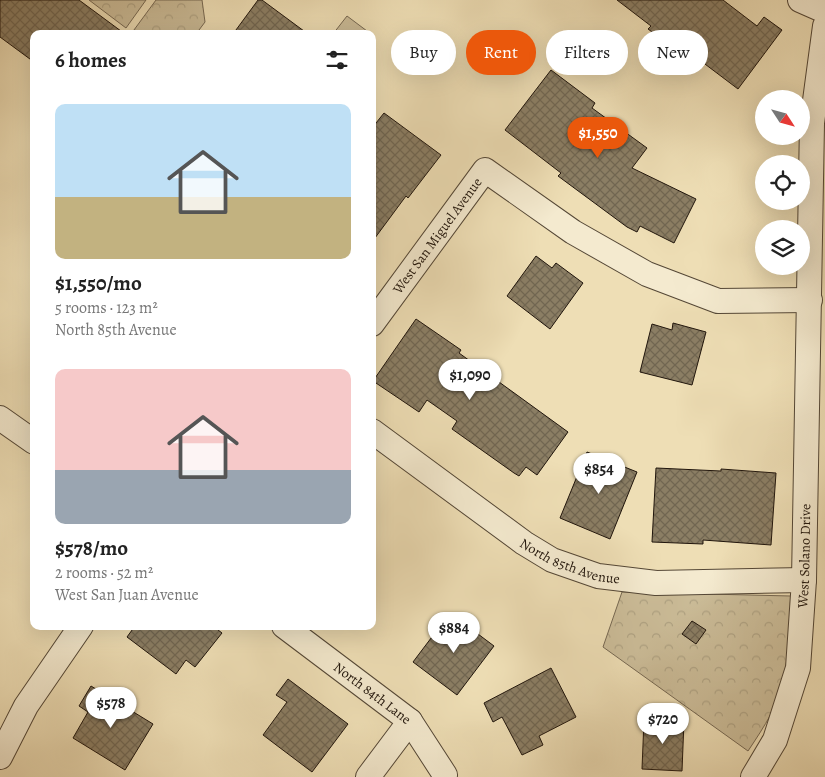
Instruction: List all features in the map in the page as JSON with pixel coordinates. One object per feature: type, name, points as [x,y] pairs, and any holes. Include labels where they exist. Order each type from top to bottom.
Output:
[{"type":"street","points":[[800,0],[825,11]]},
{"type":"street","name":"West Solano Drive","points":[[753,777],[776,740],[798,668],[804,580],[812,123],[825,26]]},
{"type":"street","name":"West San Miguel Avenue","points":[[376,319],[485,170],[573,232],[647,274],[718,301],[810,300]]},
{"type":"street","points":[[0,418],[30,439]]},
{"type":"street","name":"North 85th Avenue","points":[[376,434],[524,543],[552,560],[598,576],[656,583],[804,580]]},
{"type":"street","points":[[0,757],[26,706],[78,630]]},
{"type":"street","name":"North 84th Lane","points":[[289,630],[410,721],[445,775]]},
{"type":"street","points":[[368,777],[410,721]]},
{"type":"green space","points":[[89,0],[146,0],[126,28]]},
{"type":"green space","points":[[156,0],[202,0],[205,22],[199,30],[134,30]]},
{"type":"green space","points":[[347,16],[366,30],[336,30]]},
{"type":"green space","points":[[622,592],[791,596],[789,641],[782,686],[771,714],[748,751],[603,647]]},
{"type":"building","points":[[0,0],[79,0],[120,30],[30,30],[30,59],[0,37]]},
{"type":"building","points":[[258,0],[262,0],[303,30],[236,30]]},
{"type":"building","points":[[617,0],[723,0],[757,26],[764,17],[782,30],[738,89],[708,66],[708,30],[649,30],[648,29],[651,26]]},
{"type":"building","points":[[547,75],[558,75],[595,103],[592,108],[647,148],[632,168],[696,199],[674,243],[640,226],[637,232],[627,227],[558,176],[561,173],[505,130]]},
{"type":"building","points":[[384,113],[441,155],[408,198],[406,196],[376,237],[376,123]]},
{"type":"building","points":[[536,256],[552,268],[556,263],[583,283],[550,329],[507,296]]},
{"type":"building","points":[[416,319],[461,350],[459,353],[568,432],[537,475],[526,467],[519,476],[452,429],[457,421],[427,400],[419,412],[376,383],[376,377]]},
{"type":"building","points":[[673,323],[706,332],[692,385],[640,372],[652,324],[672,330]]},
{"type":"building","points":[[587,452],[637,472],[610,539],[560,518]]},
{"type":"building","points":[[656,468],[721,471],[721,469],[776,473],[771,545],[703,540],[703,544],[652,542]]},
{"type":"building","points":[[450,613],[494,646],[457,695],[413,662]]},
{"type":"building","points":[[692,621],[706,630],[696,644],[682,634]]},
{"type":"building","points":[[132,630],[218,630],[222,633],[195,667],[186,660],[176,674],[127,637]]},
{"type":"building","points":[[551,668],[576,717],[539,736],[543,745],[522,755],[502,717],[493,722],[484,703]]},
{"type":"building","points":[[288,679],[348,724],[312,772],[263,735],[287,702],[276,695]]},
{"type":"building","points":[[91,686],[153,724],[125,770],[73,738],[88,712],[79,706]]},
{"type":"building","points":[[644,720],[684,721],[682,771],[642,769]]}]
